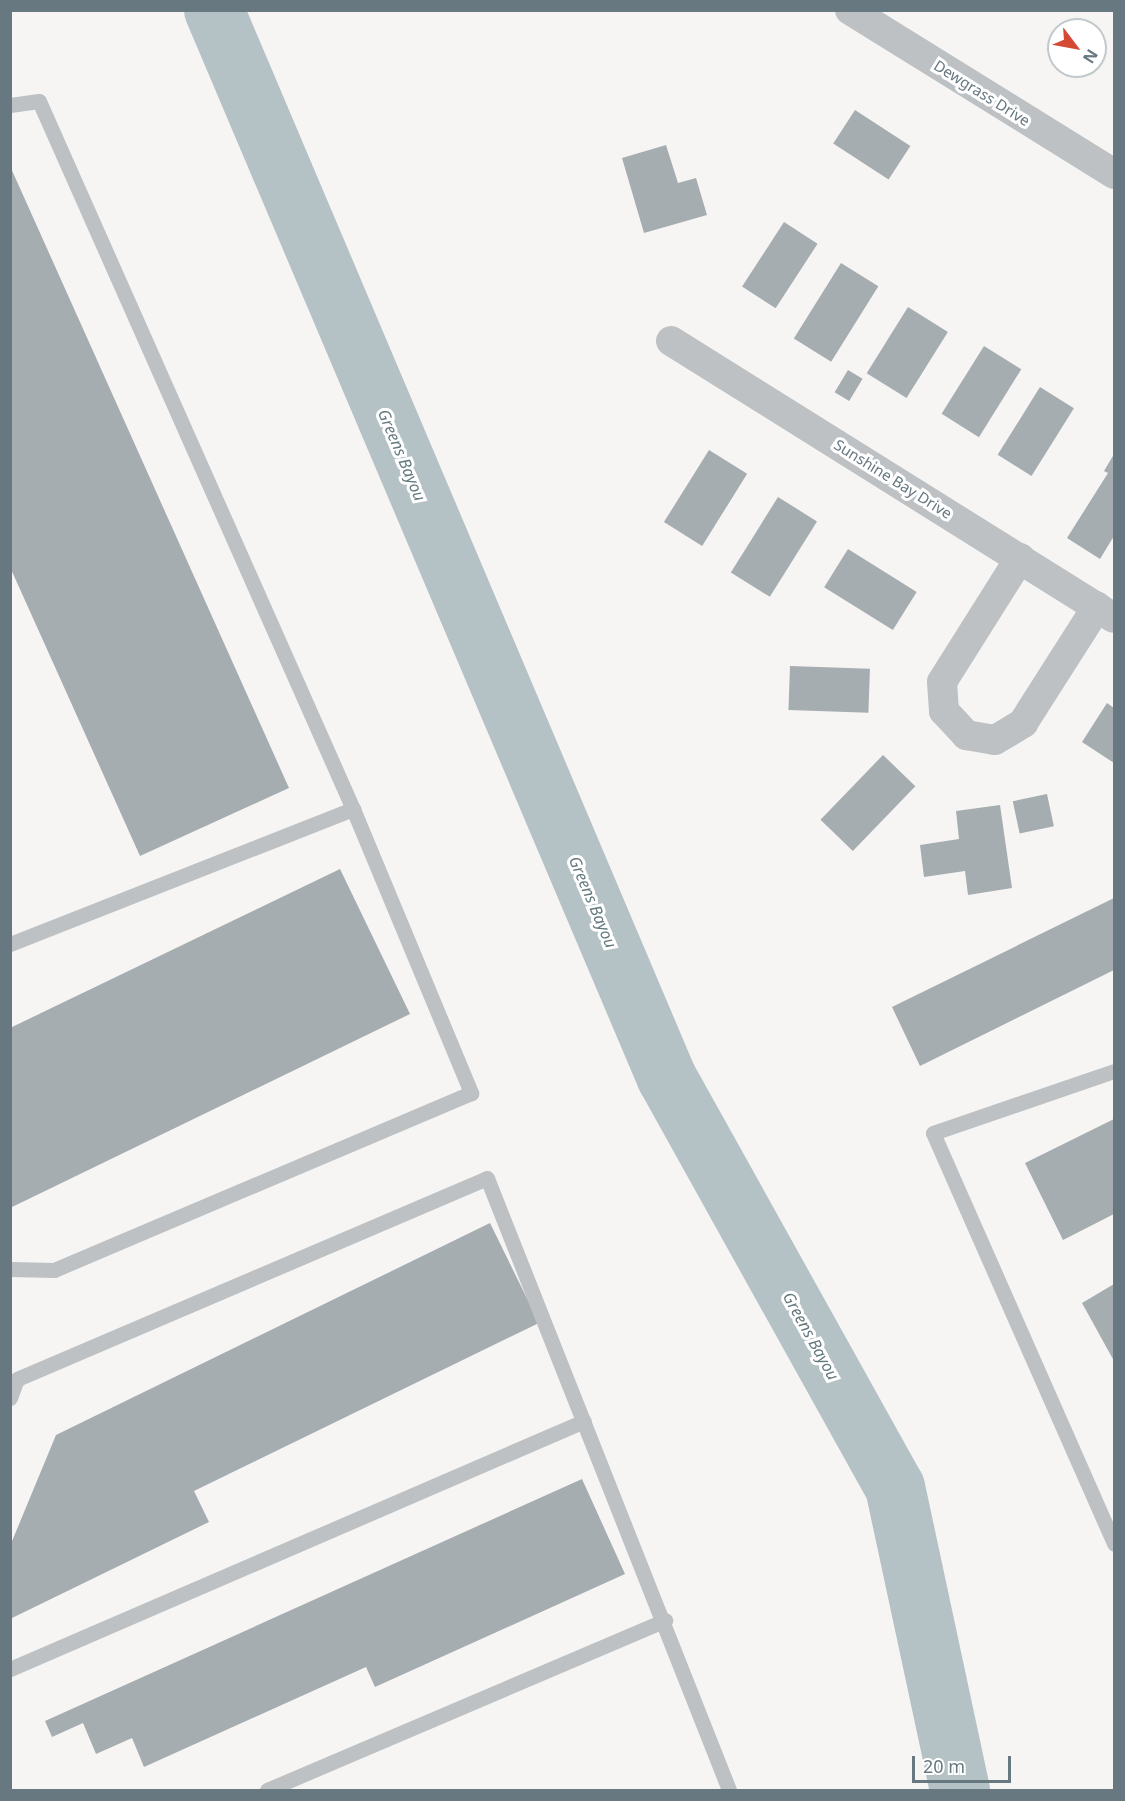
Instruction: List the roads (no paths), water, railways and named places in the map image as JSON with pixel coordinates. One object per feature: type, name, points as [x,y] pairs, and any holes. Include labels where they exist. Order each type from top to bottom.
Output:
[{"type":"street","name":"Dewgrass Drive","points":[[850,10],[1114,174]]},
{"type":"street","name":"Sunshine Bay Drive","points":[[672,341],[1106,612]]},
{"type":"street","points":[[1020,558],[942,682],[944,711],[966,735],[995,740],[1023,723],[1106,612]]},
{"type":"lane","points":[[10,105],[39,101],[353,809],[471,1093],[54,1270],[10,1269]]},
{"type":"lane","points":[[10,944],[353,809]]},
{"type":"lane","points":[[1114,1071],[933,1133],[1114,1544]]},
{"type":"lane","points":[[10,1398],[17,1379],[487,1178],[665,1620],[729,1791]]},
{"type":"lane","points":[[10,1669],[584,1421]]},
{"type":"lane","points":[[267,1791],[665,1620]]},
{"type":"waterway","name":"Greens Bayou","points":[[214,10],[667,1078],[895,1487],[960,1790]]}]
